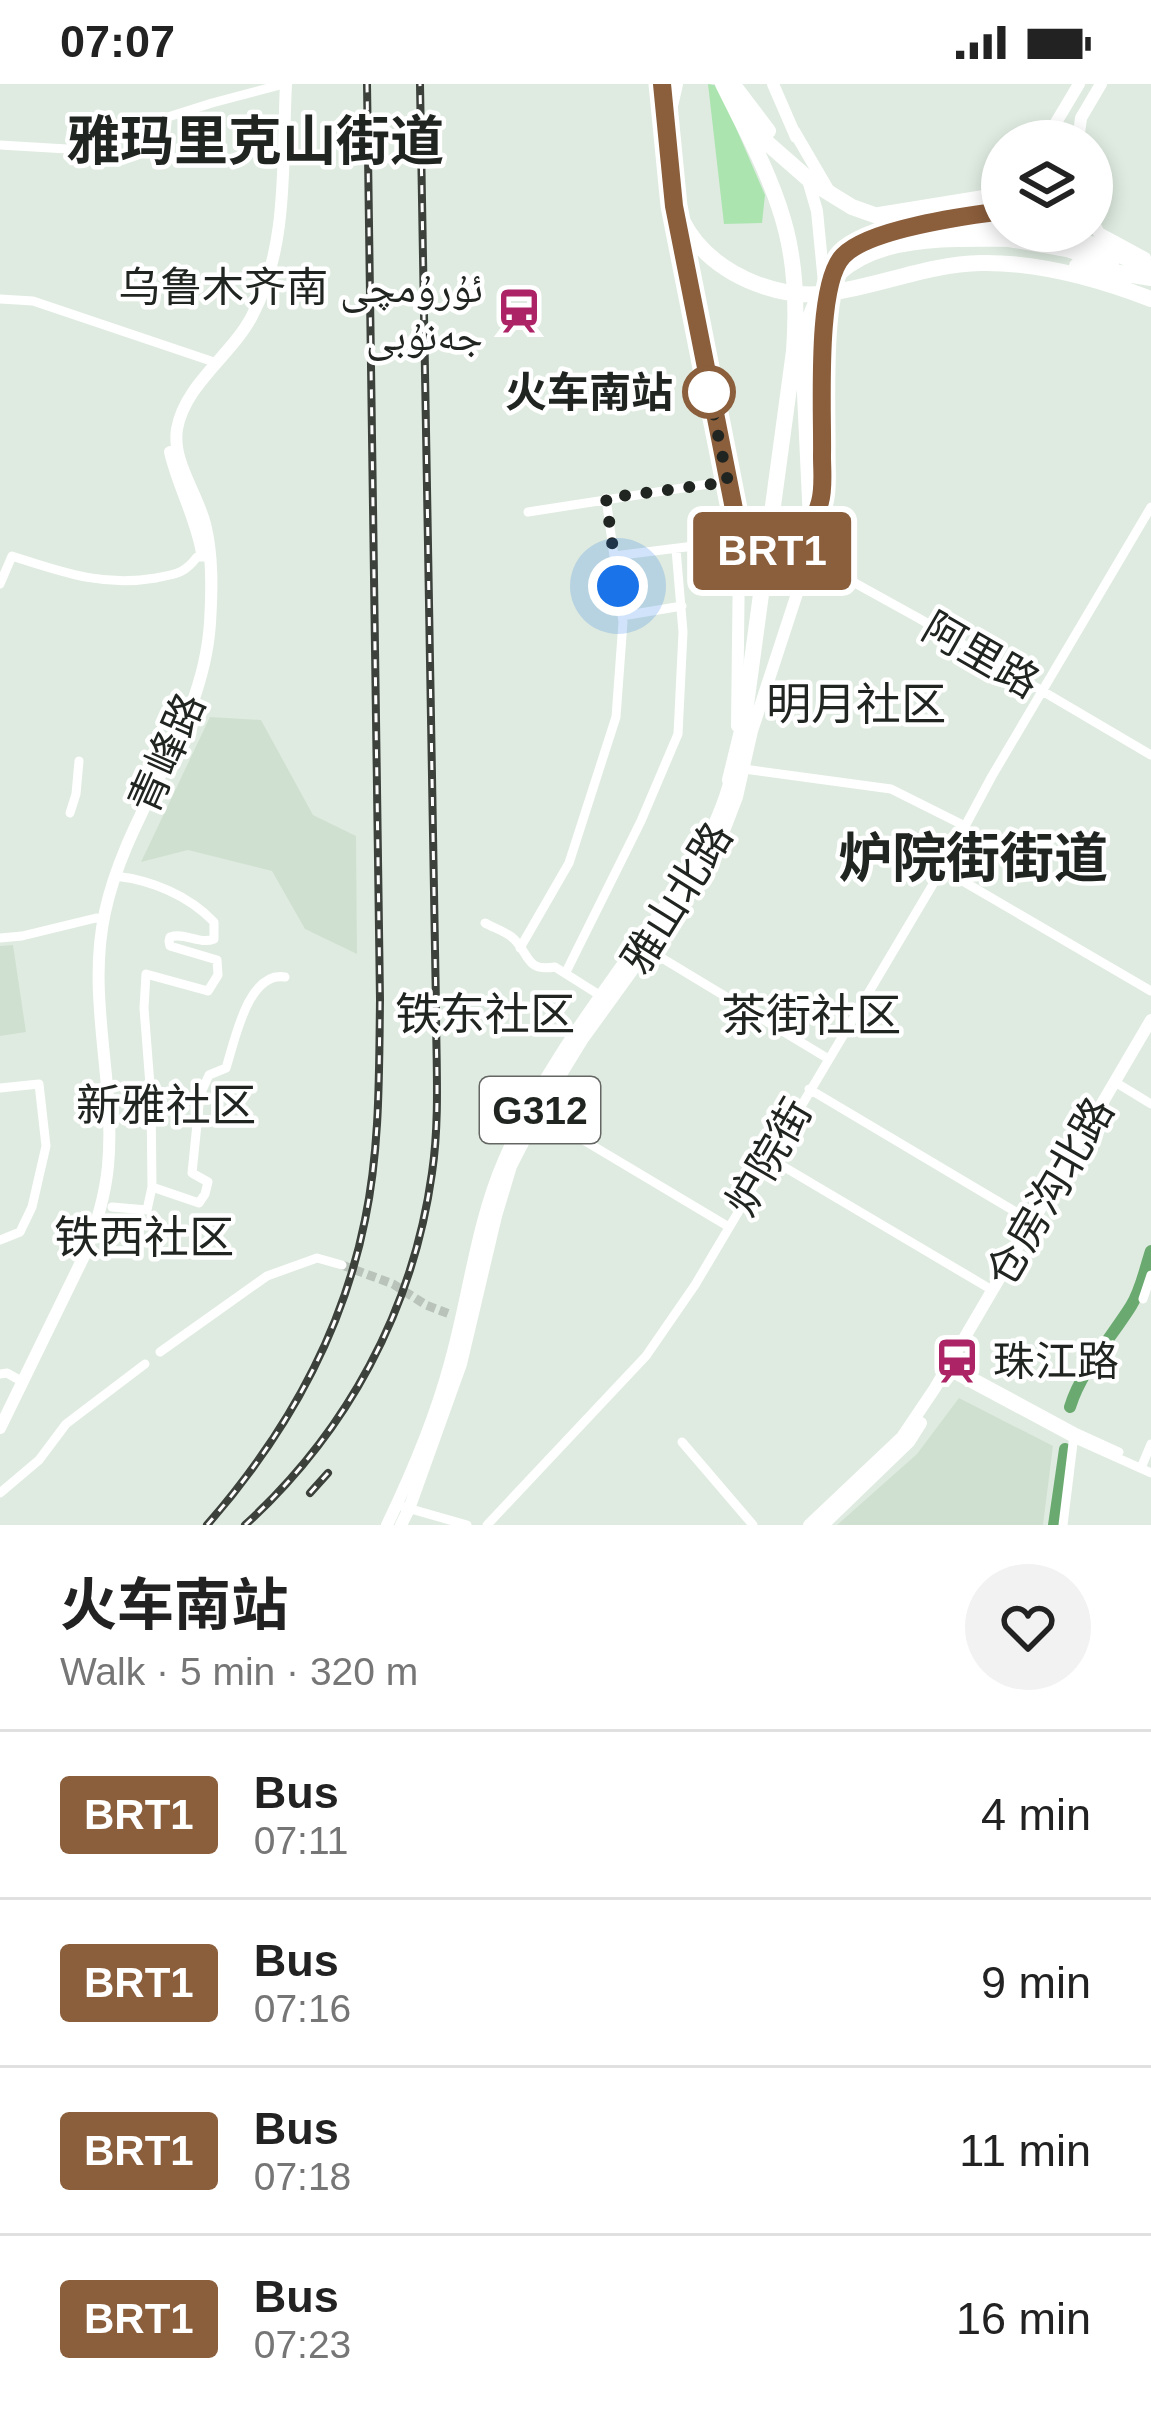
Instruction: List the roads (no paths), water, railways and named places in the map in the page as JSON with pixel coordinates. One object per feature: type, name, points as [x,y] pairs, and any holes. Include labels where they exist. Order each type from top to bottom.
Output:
[{"type":"highway","points":[[679,84],[675,177],[685,206],[704,237],[748,271],[801,286],[868,278],[949,255],[991,253],[1151,273]]},
{"type":"highway","points":[[679,84],[664,144],[678,212],[697,242],[744,278],[801,295],[987,262],[1079,276],[1151,297]]},
{"type":"highway","points":[[722,84],[784,150],[818,177],[899,213],[981,229]]},
{"type":"highway","points":[[733,84],[752,116],[814,183],[852,208],[952,235],[981,234]]},
{"type":"highway","points":[[742,84],[752,116]]},
{"type":"highway","name":"雅山北路","points":[[737,775],[797,305],[787,222],[752,116]]},
{"type":"highway","points":[[752,731],[803,351],[818,313],[835,277],[875,252],[901,243],[981,236]]},
{"type":"highway","points":[[1077,252],[1151,273]]},
{"type":"highway","points":[[803,351],[812,521]]},
{"type":"main road","name":"青峰路","points":[[0,1428],[78,1250],[94,1202],[101,1135],[91,956],[108,872],[189,693],[202,630],[206,557],[174,471],[172,420],[180,399],[246,313],[267,256],[282,84]]},
{"type":"main road","name":"青峰路","points":[[100,918],[135,825],[200,683],[209,631],[202,516],[176,438],[187,402],[243,332],[269,276],[280,217],[282,84]]},
{"type":"main road","name":"G312","points":[[662,84],[674,206],[735,514]]},
{"type":"main road","name":"G312","points":[[773,84],[794,131],[817,211],[824,262],[818,313],[822,490],[812,521]]},
{"type":"main road","points":[[1057,120],[1078,84]]},
{"type":"main road","points":[[1081,118],[1101,84]]},
{"type":"main road","points":[[794,131],[828,190],[847,205],[873,214],[981,197]]},
{"type":"main road","points":[[818,313],[833,270],[859,242],[981,215]]},
{"type":"main road","points":[[1113,242],[1151,273]]},
{"type":"main road","points":[[1089,252],[1151,297]]},
{"type":"main road","points":[[735,514],[747,538],[774,552],[796,544],[812,521]]},
{"type":"main road","name":"雅山北路","points":[[735,514],[739,558],[737,775]]},
{"type":"main road","name":"雅山北路","points":[[462,1319],[511,1166],[582,1040],[686,877],[737,775],[808,560],[812,521]]},
{"type":"main road","name":"雅山北路","points":[[401,1525],[450,1365],[484,1220],[503,1162],[536,1095],[601,996],[643,946]]},
{"type":"main road","name":"仓房沟北路","points":[[1118,1083],[1151,1020]]},
{"type":"main road","name":"仓房沟北路","points":[[823,1525],[910,1442],[1151,1032]]},
{"type":"main road","name":"仓房沟北路","points":[[809,1525],[902,1437],[951,1369],[992,1290],[1035,1223]]},
{"type":"main road","name":"青峰路","points":[[0,1412],[19,1380]]},
{"type":"main road","name":"雅山北路","points":[[387,1525],[403,1507]]},
{"type":"street","points":[[0,146],[67,149],[282,84]]},
{"type":"street","points":[[0,299],[33,301],[211,361]]},
{"type":"street","points":[[528,512],[728,482]]},
{"type":"street","points":[[520,948],[569,863],[616,717],[622,616],[606,498]]},
{"type":"street","name":"炉院街","points":[[487,1525],[646,1356],[694,1285],[1151,507]]},
{"type":"street","points":[[614,556],[702,544]]},
{"type":"street","points":[[566,972],[678,734],[683,632],[676,549]]},
{"type":"street","points":[[0,584],[6,554],[102,582],[186,571],[194,560],[206,557]]},
{"type":"street","name":"阿里路","points":[[808,560],[1151,755]]},
{"type":"street","points":[[622,616],[682,605]]},
{"type":"street","points":[[70,812],[79,761]]},
{"type":"street","points":[[737,775],[891,789],[965,826]]},
{"type":"street","points":[[942,869],[1151,991]]},
{"type":"street","points":[[112,1207],[147,1210],[152,1187],[146,974],[208,991],[218,975],[217,960],[170,946],[170,937],[177,934],[214,940],[214,922],[196,904],[163,888],[115,876]]},
{"type":"street","points":[[0,938],[100,918]]},
{"type":"street","points":[[485,923],[514,939],[536,966],[556,967],[601,996]]},
{"type":"street","points":[[643,946],[827,1058]]},
{"type":"street","points":[[152,1187],[199,1203],[205,1194],[208,1182],[192,1172],[200,1095],[209,1075],[226,1068],[248,1000],[267,980],[285,977]]},
{"type":"street","points":[[1118,1083],[1151,1104]]},
{"type":"street","points":[[0,1088],[39,1084],[46,1146],[32,1207],[20,1232],[0,1240]]},
{"type":"street","points":[[809,1089],[1035,1223]]},
{"type":"street","points":[[538,1113],[729,1227]]},
{"type":"street","points":[[769,1158],[992,1290]]},
{"type":"street","points":[[160,1352],[267,1276],[316,1258],[342,1265]]},
{"type":"street","points":[[1143,1299],[1151,1275]]},
{"type":"street","points":[[0,1493],[39,1460],[66,1424],[145,1364]]},
{"type":"street","points":[[951,1369],[1147,1468],[1151,1444]]},
{"type":"street","points":[[0,1373],[19,1380]]},
{"type":"street","points":[[1063,1525],[1074,1435]]},
{"type":"street","points":[[682,1442],[753,1525]]},
{"type":"street","points":[[403,1507],[467,1525]]},
{"type":"waterway","points":[[1070,1407],[1089,1368],[1134,1300],[1151,1251]]},
{"type":"waterway","points":[[1054,1525],[1065,1449]]},
{"type":"tunnel","points":[[342,1265],[393,1284],[452,1315]]},
{"type":"railway","points":[[207,1525],[285,1420],[325,1344],[355,1263],[374,1166],[380,1000],[367,84]]},
{"type":"railway","points":[[245,1525],[315,1450],[370,1366],[409,1273],[432,1173],[437,1069],[420,84]]},
{"type":"railway","points":[[310,1493],[328,1473]]},
{"type":"place","name":"乌鲁木齐南 ئۇرۇمچى جەنۇبى","points":[[519,311]]},
{"type":"place","name":"火车南站","points":[[709,392]]},
{"type":"place","name":"珠江路","points":[[957,1361]]},
{"type":"district","name":"雅玛里克山街道","points":[[255,141]]},
{"type":"district","name":"明月社区","points":[[856,704]]},
{"type":"district","name":"炉院街街道","points":[[973,858]]},
{"type":"district","name":"铁东社区","points":[[485,1014]]},
{"type":"district","name":"茶街社区","points":[[811,1015]]},
{"type":"district","name":"新雅社区","points":[[166,1105]]},
{"type":"district","name":"铁西社区","points":[[144,1237]]}]
